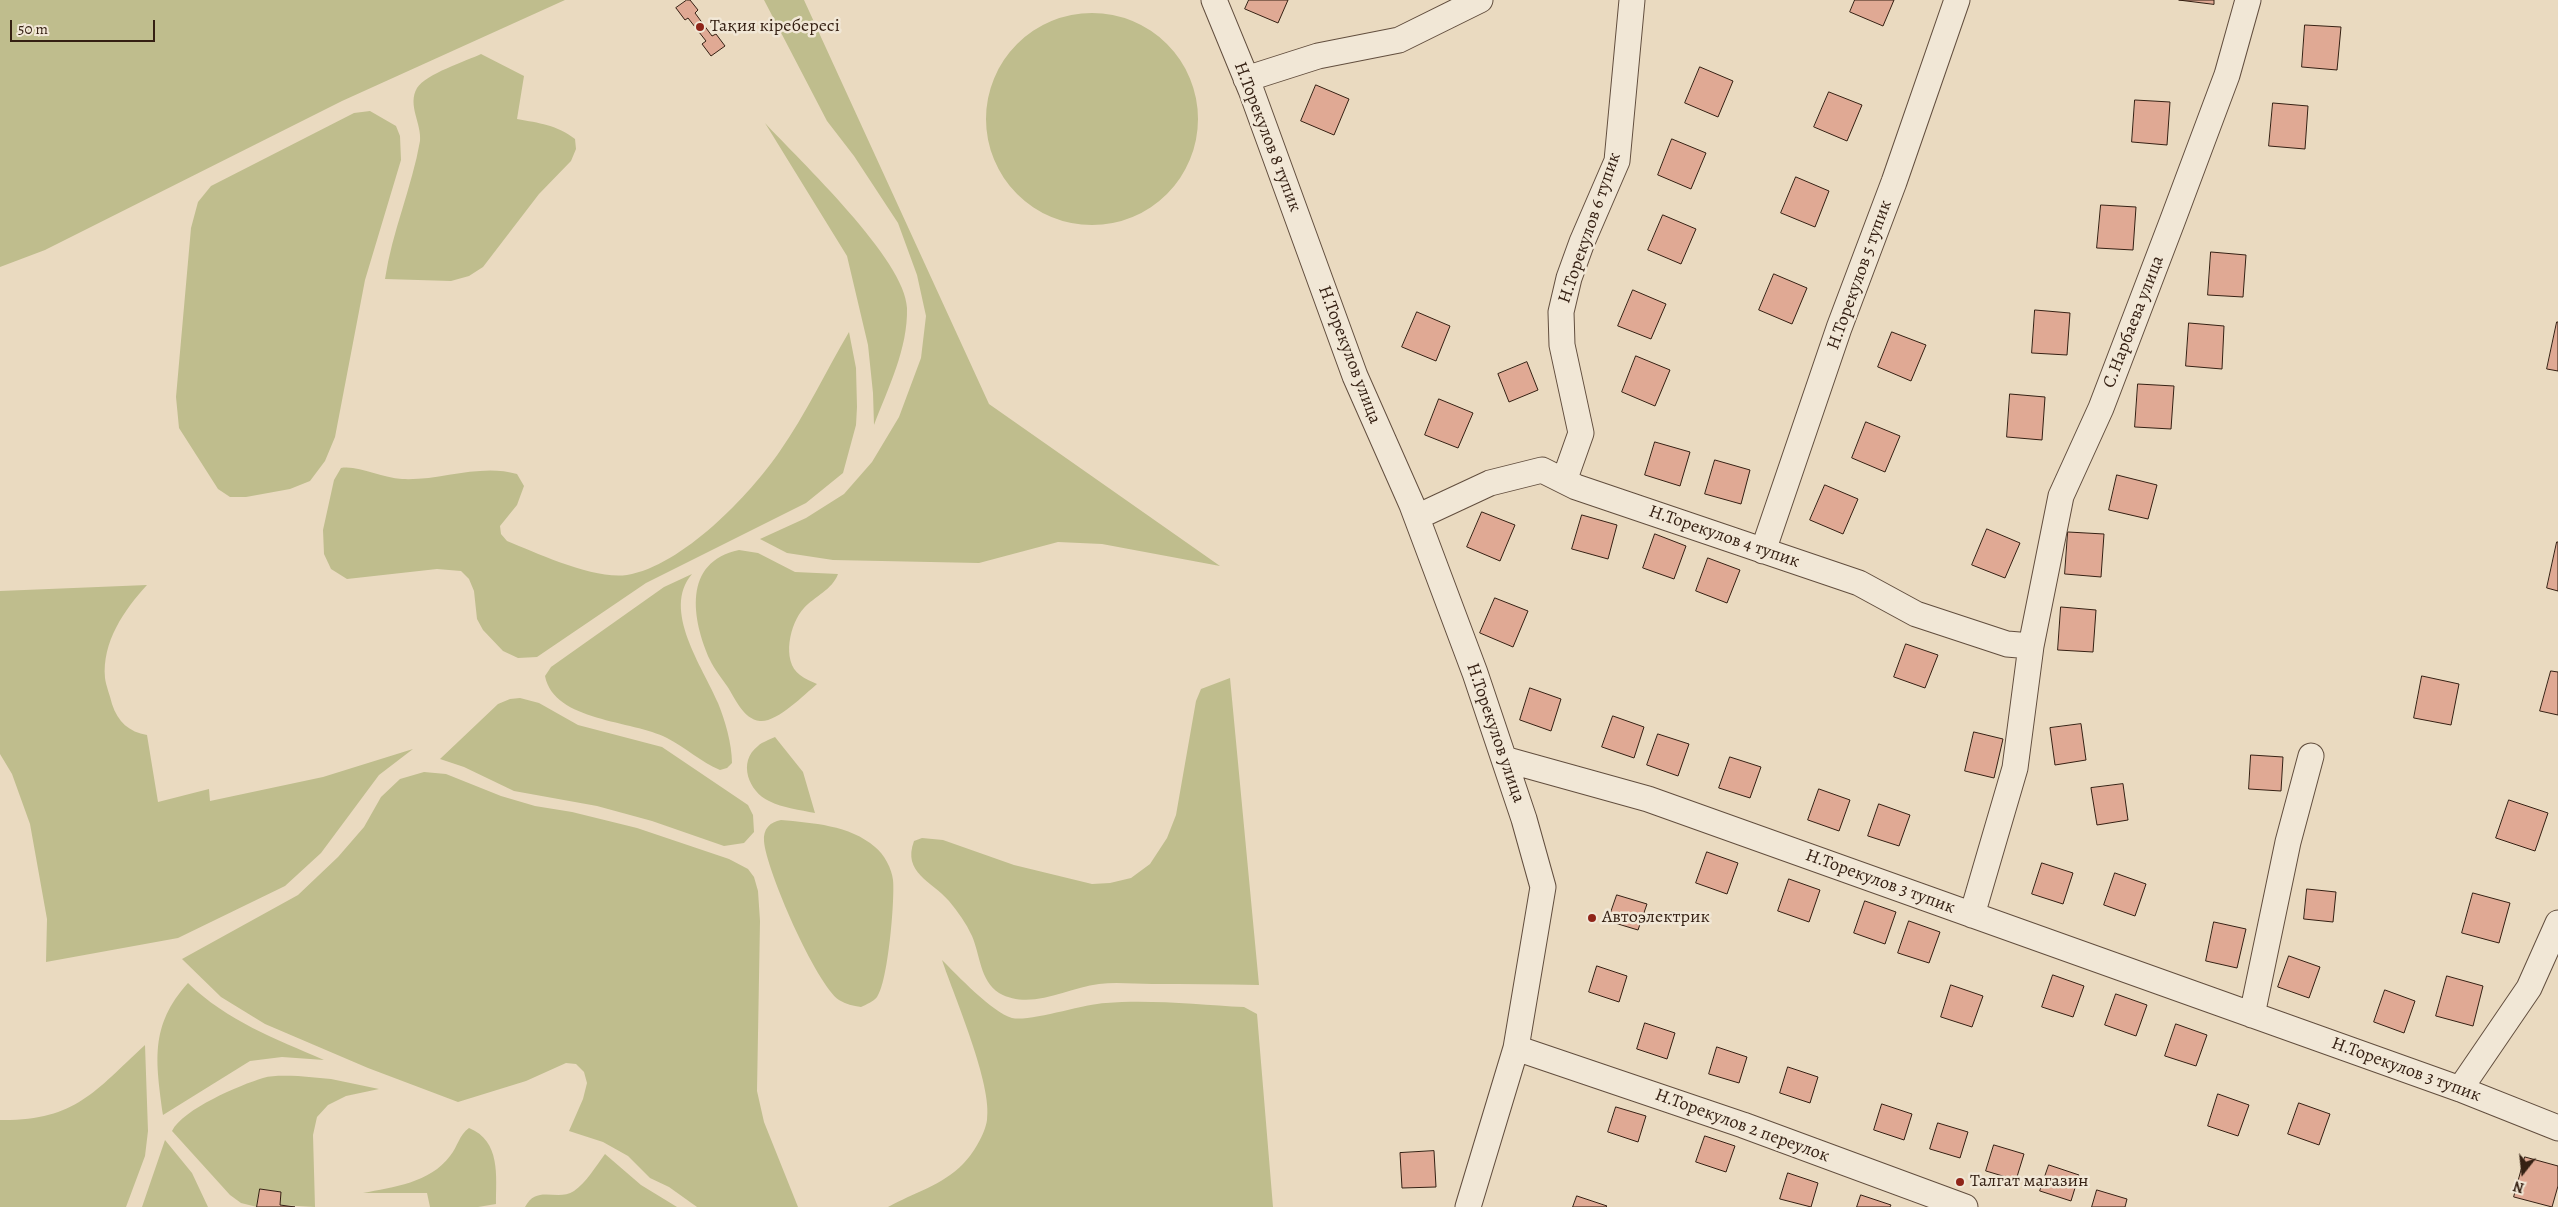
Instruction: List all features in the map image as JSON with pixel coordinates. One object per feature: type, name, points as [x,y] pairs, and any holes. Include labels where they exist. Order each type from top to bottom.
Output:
[{"type":"street","name":"Н.Торекулов 8 тупик","points":[[1214,0],[1246,79],[1318,276]]},
{"type":"street","points":[[1246,79],[1318,56],[1399,40],[1480,0]]},
{"type":"street","name":"Н.Торекулов 6 тупик","points":[[1564,481],[1581,433],[1562,345],[1561,312],[1569,278],[1582,242],[1617,161],[1632,0]]},
{"type":"street","name":"Н.Торекулов 5 тупик","points":[[1764,551],[1839,328],[1894,182],[1957,0]]},
{"type":"street","name":"С.Нарбаева улица","points":[[1972,915],[2016,768],[2031,646],[2061,496],[2101,408],[2172,222],[2227,75],[2248,0]]},
{"type":"street","name":"Н.Торекулов улица","points":[[1318,276],[1354,376],[1417,517],[1476,673],[1524,819],[1543,887],[1516,1048],[1468,1207]]},
{"type":"street","name":"Н.Торекулов 4 тупик","points":[[1417,517],[1490,483],[1542,470],[1564,481],[1859,583],[1916,614],[2007,644],[2031,646]]},
{"type":"street","points":[[2252,1015],[2288,842],[2311,756]]},
{"type":"street","name":"Н.Торекулов 3 тупик","points":[[1504,759],[1648,799],[2460,1089],[2558,1128]]},
{"type":"street","points":[[2460,1089],[2529,988],[2558,923]]},
{"type":"street","name":"Н.Торекулов 2 переулок","points":[[1516,1048],[1743,1125],[1965,1207]]},
{"type":"shaded area","points":[[0,0],[565,0],[342,101],[45,250],[0,267]]},
{"type":"shaded area","points":[[764,0],[804,0],[989,404],[1220,566],[1102,544],[1058,542],[979,563],[833,560],[787,553],[760,539],[806,518],[844,494],[872,462],[899,417],[921,358],[926,316],[917,275],[898,223],[854,156],[827,121]]},
{"type":"shaded area","points":[[1082,13],[1102,13],[1123,17],[1142,25],[1167,44],[1180,60],[1190,78],[1196,98],[1198,119],[1196,140],[1190,160],[1180,178],[1167,194],[1142,213],[1123,221],[1102,225],[1082,225],[1061,221],[1042,213],[1025,201],[1010,186],[998,169],[990,150],[986,129],[986,109],[990,88],[998,69],[1010,52],[1025,37],[1042,25],[1061,17]]},
{"type":"shaded area","points":[[481,54],[524,76],[517,119],[555,128],[575,139],[576,149],[571,161],[539,194],[483,267],[469,276],[451,281],[385,279],[392,244],[420,141],[414,108],[414,94],[422,83],[437,73]]},
{"type":"shaded area","points":[[370,111],[396,126],[400,136],[401,160],[365,280],[335,437],[325,461],[310,481],[290,489],[246,497],[230,497],[218,489],[179,428],[176,397],[191,228],[198,202],[211,186],[354,113]]},
{"type":"shaded area","points":[[765,123],[825,185],[871,238],[889,264],[902,288],[907,308],[901,353],[874,425],[868,345],[847,256]]},
{"type":"shaded area","points":[[849,332],[856,368],[857,407],[856,425],[843,473],[806,503],[646,583],[537,657],[518,658],[503,651],[483,630],[477,619],[474,591],[469,579],[461,571],[437,569],[347,579],[331,569],[324,554],[323,530],[334,480],[341,468],[355,468],[402,479],[431,478],[489,470],[517,474],[524,486],[517,505],[500,526],[501,534],[507,541],[582,570],[627,575],[648,569],[670,558],[692,543],[713,526],[751,488],[789,437]]},
{"type":"shaded area","points":[[739,550],[758,553],[795,572],[838,574],[832,584],[808,604],[799,615],[790,642],[789,652],[794,669],[817,684],[782,713],[767,720],[760,721],[754,719],[740,707],[712,663],[699,628],[696,611],[696,594],[700,580],[708,567],[721,557]]},
{"type":"shaded area","points":[[692,574],[684,588],[681,604],[683,621],[695,656],[718,703],[728,732],[732,763],[727,768],[720,770],[667,738],[652,732],[597,718],[563,703],[551,691],[545,676],[551,667],[664,587]]},
{"type":"shaded area","points":[[147,585],[130,605],[116,627],[107,652],[105,678],[117,716],[130,729],[147,735],[158,802],[209,789],[210,801],[323,777],[413,749],[379,775],[321,853],[285,886],[178,938],[46,962],[47,919],[30,824],[12,774],[0,754],[0,591]]},
{"type":"shaded area","points":[[1230,678],[1259,985],[1105,983],[1049,997],[1023,1000],[999,993],[988,982],[984,974],[975,943],[962,918],[949,901],[915,869],[911,852],[914,841],[922,838],[943,840],[1014,865],[1092,884],[1110,883],[1131,878],[1150,864],[1167,838],[1176,815],[1196,701],[1201,689]]},
{"type":"shaded area","points":[[520,698],[539,703],[578,725],[662,747],[748,805],[753,815],[754,832],[744,843],[724,846],[652,821],[597,806],[514,791],[464,767],[440,759],[498,704],[510,699]]},
{"type":"shaded area","points":[[775,737],[803,772],[815,813],[786,807],[769,801],[762,797],[751,784],[747,768],[748,760],[758,746]]},
{"type":"shaded area","points":[[424,772],[446,774],[501,796],[535,806],[572,812],[637,828],[729,859],[748,869],[754,877],[758,891],[760,921],[757,1091],[764,1122],[798,1207],[697,1207],[669,1187],[650,1178],[628,1156],[603,1142],[569,1131],[583,1099],[587,1083],[584,1072],[576,1064],[566,1063],[526,1081],[458,1102],[368,1068],[265,1024],[221,997],[182,959],[298,895],[338,857],[364,827],[381,797],[400,779]]},
{"type":"shaded area","points":[[781,820],[830,826],[854,834],[878,850],[889,867],[893,880],[890,940],[881,989],[872,1002],[861,1007],[839,1000],[829,990],[806,950],[773,876],[764,841],[768,827],[774,822]]},
{"type":"shaded area","points":[[942,960],[985,1001],[1012,1018],[1020,1019],[1096,1004],[1123,1002],[1244,1007],[1257,1014],[1273,1207],[888,1207],[937,1183],[955,1171],[967,1160],[986,1126],[987,1105],[979,1063]]},
{"type":"shaded area","points":[[188,983],[236,1019],[324,1060],[282,1057],[250,1061],[163,1115],[158,1078],[158,1045],[167,1014],[175,999]]},
{"type":"shaded area","points":[[145,1045],[148,1131],[145,1156],[126,1207],[0,1207],[0,1120],[26,1119],[65,1109],[96,1090]]},
{"type":"shaded area","points":[[298,1076],[331,1079],[379,1089],[346,1096],[328,1105],[317,1117],[313,1135],[315,1207],[280,1205],[281,1192],[260,1189],[257,1207],[241,1203],[230,1195],[172,1131],[188,1114],[227,1092],[267,1077]]},
{"type":"shaded area","points":[[469,1128],[487,1141],[492,1150],[496,1171],[496,1204],[478,1207],[430,1207],[427,1193],[363,1193],[410,1182],[432,1172],[450,1156],[463,1134]]},
{"type":"shaded area","points":[[165,1140],[192,1173],[208,1207],[142,1207]]},
{"type":"shaded area","points":[[605,1154],[641,1185],[677,1207],[525,1207],[535,1196],[561,1195],[574,1191],[587,1179]]},
{"type":"building","name":"Тақия кіребересі","points":[[690,0],[698,10],[695,13],[712,36],[716,34],[725,46],[711,56],[702,44],[706,41],[688,18],[685,20],[676,8]]},
{"type":"building","points":[[1249,0],[1288,0],[1278,23],[1245,9]]},
{"type":"building","points":[[1855,0],[1894,0],[1883,26],[1850,12]]},
{"type":"building","points":[[2179,0],[2214,0],[2214,4]]},
{"type":"building","points":[[2305,25],[2341,27],[2337,70],[2302,67]]},
{"type":"building","points":[[1700,67],[1733,81],[1718,117],[1685,103]]},
{"type":"building","points":[[1316,85],[1349,99],[1334,135],[1301,121]]},
{"type":"building","points":[[1829,92],[1862,105],[1847,141],[1814,127]]},
{"type":"building","points":[[2135,100],[2170,102],[2167,145],[2132,142]]},
{"type":"building","points":[[2273,103],[2308,106],[2305,149],[2269,146]]},
{"type":"building","points":[[1672,139],[1706,153],[1691,189],[1658,175]]},
{"type":"building","points":[[1796,177],[1829,191],[1815,227],[1781,213]]},
{"type":"building","points":[[2101,205],[2136,207],[2133,250],[2097,248]]},
{"type":"building","points":[[1663,215],[1696,229],[1681,264],[1648,250]]},
{"type":"building","points":[[2211,252],[2246,255],[2243,297],[2208,295]]},
{"type":"building","points":[[1774,274],[1807,288],[1792,324],[1759,310]]},
{"type":"building","points":[[1633,290],[1666,304],[1651,339],[1618,326]]},
{"type":"building","points":[[2035,310],[2070,313],[2067,355],[2032,353]]},
{"type":"building","points":[[1417,312],[1450,326],[1436,361],[1402,347]]},
{"type":"building","points":[[2558,322],[2558,371],[2547,369]]},
{"type":"building","points":[[2189,323],[2224,326],[2222,369],[2186,366]]},
{"type":"building","points":[[1892,332],[1926,345],[1911,381],[1878,367]]},
{"type":"building","points":[[1636,356],[1670,370],[1655,406],[1622,392]]},
{"type":"building","points":[[1527,362],[1538,390],[1509,402],[1498,374]]},
{"type":"building","points":[[2138,384],[2174,386],[2171,429],[2135,427]]},
{"type":"building","points":[[2010,394],[2045,397],[2042,440],[2007,437]]},
{"type":"building","points":[[1439,399],[1473,413],[1458,448],[1425,435]]},
{"type":"building","points":[[1866,422],[1900,436],[1885,472],[1852,458]]},
{"type":"building","points":[[1655,442],[1690,452],[1680,486],[1645,475]]},
{"type":"building","points":[[1715,460],[1750,470],[1741,504],[1705,494]]},
{"type":"building","points":[[2117,475],[2157,485],[2148,519],[2109,510]]},
{"type":"building","points":[[1825,485],[1858,499],[1843,534],[1810,520]]},
{"type":"building","points":[[1482,512],[1515,525],[1500,561],[1467,547]]},
{"type":"building","points":[[1582,515],[1617,525],[1608,559],[1572,549]]},
{"type":"building","points":[[1987,529],[2020,543],[2005,578],[1972,565]]},
{"type":"building","points":[[2068,532],[2104,534],[2101,577],[2065,574]]},
{"type":"building","points":[[1655,534],[1686,546],[1674,579],[1643,568]]},
{"type":"building","points":[[2558,542],[2558,591],[2547,588]]},
{"type":"building","points":[[1708,558],[1740,570],[1727,603],[1696,591]]},
{"type":"building","points":[[1495,598],[1528,611],[1513,647],[1480,633]]},
{"type":"building","points":[[2061,607],[2096,610],[2093,652],[2058,650]]},
{"type":"building","points":[[1906,644],[1938,655],[1925,688],[1894,677]]},
{"type":"building","points":[[2551,671],[2558,672],[2558,715],[2540,711]]},
{"type":"building","points":[[2422,676],[2459,684],[2451,725],[2414,718]]},
{"type":"building","points":[[1530,688],[1561,699],[1551,731],[1520,720]]},
{"type":"building","points":[[1613,716],[1644,727],[1634,758],[1602,747]]},
{"type":"building","points":[[2081,724],[2086,760],[2055,765],[2050,728]]},
{"type":"building","points":[[1974,732],[2003,739],[1994,778],[1965,771]]},
{"type":"building","points":[[1658,734],[1689,744],[1678,776],[1647,765]]},
{"type":"building","points":[[2251,755],[2283,757],[2281,791],[2249,789]]},
{"type":"building","points":[[1730,757],[1761,767],[1750,798],[1719,788]]},
{"type":"building","points":[[2123,784],[2128,820],[2097,825],[2091,788]]},
{"type":"building","points":[[1819,789],[1850,800],[1839,831],[1808,820]]},
{"type":"building","points":[[2509,800],[2548,813],[2535,851],[2496,838]]},
{"type":"building","points":[[1879,804],[1910,815],[1899,846],[1868,836]]},
{"type":"building","points":[[1707,852],[1738,863],[1727,894],[1696,883]]},
{"type":"building","points":[[2042,863],[2073,873],[2063,904],[2032,894]]},
{"type":"building","points":[[2115,873],[2146,884],[2135,916],[2104,905]]},
{"type":"building","points":[[1789,879],[1820,890],[1809,922],[1778,911]]},
{"type":"building","points":[[2307,889],[2336,892],[2333,922],[2304,919]]},
{"type":"building","points":[[2473,893],[2510,903],[2499,943],[2462,933]]},
{"type":"building","points":[[1617,895],[1647,904],[1638,930],[1608,921]]},
{"type":"building","points":[[1865,901],[1896,912],[1885,944],[1854,933]]},
{"type":"building","points":[[1909,921],[1940,932],[1929,963],[1898,953]]},
{"type":"building","points":[[2214,922],[2246,929],[2237,968],[2206,961]]},
{"type":"building","points":[[2289,956],[2320,967],[2309,998],[2278,987]]},
{"type":"building","points":[[1597,966],[1627,976],[1619,1002],[1589,992]]},
{"type":"building","points":[[2053,975],[2084,986],[2073,1017],[2042,1007]]},
{"type":"building","points":[[2447,976],[2483,986],[2473,1026],[2436,1016]]},
{"type":"building","points":[[1951,985],[1983,996],[1972,1027],[1941,1017]]},
{"type":"building","points":[[2385,990],[2415,1001],[2404,1033],[2374,1022]]},
{"type":"building","points":[[2116,994],[2147,1005],[2136,1036],[2105,1025]]},
{"type":"building","points":[[1645,1023],[1675,1033],[1667,1059],[1637,1049]]},
{"type":"building","points":[[2176,1024],[2207,1035],[2196,1066],[2165,1056]]},
{"type":"building","points":[[1717,1047],[1747,1057],[1739,1083],[1709,1074]]},
{"type":"building","points":[[1788,1067],[1818,1077],[1810,1103],[1780,1093]]},
{"type":"building","points":[[2218,1094],[2249,1105],[2238,1136],[2208,1126]]},
{"type":"building","points":[[2299,1103],[2330,1114],[2319,1145],[2288,1134]]},
{"type":"building","points":[[1882,1104],[1912,1114],[1904,1140],[1874,1130]]},
{"type":"building","points":[[1616,1107],[1646,1116],[1638,1142],[1608,1132]]},
{"type":"building","points":[[1938,1123],[1968,1132],[1960,1158],[1930,1149]]},
{"type":"building","points":[[1705,1136],[1735,1146],[1726,1172],[1696,1162]]},
{"type":"building","points":[[1994,1145],[2024,1154],[2016,1180],[1986,1171]]},
{"type":"building","points":[[1434,1151],[1436,1187],[1402,1188],[1400,1153]]},
{"type":"building","points":[[2525,1157],[2558,1166],[2558,1186],[2552,1207],[2514,1197]]},
{"type":"building","points":[[2049,1165],[2079,1175],[2071,1201],[2040,1191]]},
{"type":"building","points":[[1788,1173],[1818,1183],[1811,1207],[1780,1199]]},
{"type":"building","points":[[260,1189],[281,1192],[280,1205],[295,1207],[257,1207]]},
{"type":"building","points":[[2097,1190],[2127,1199],[2125,1207],[2092,1207]]},
{"type":"building","points":[[1861,1195],[1891,1205],[1890,1207],[1857,1207]]},
{"type":"building","points":[[1577,1196],[1607,1206],[1573,1207]]},
{"type":"place","name":"Тақия кіребересі","points":[[700,27]]},
{"type":"place","name":"Автоэлектрик","points":[[1592,918]]},
{"type":"place","name":"Талгат магазин","points":[[1960,1182]]}]
